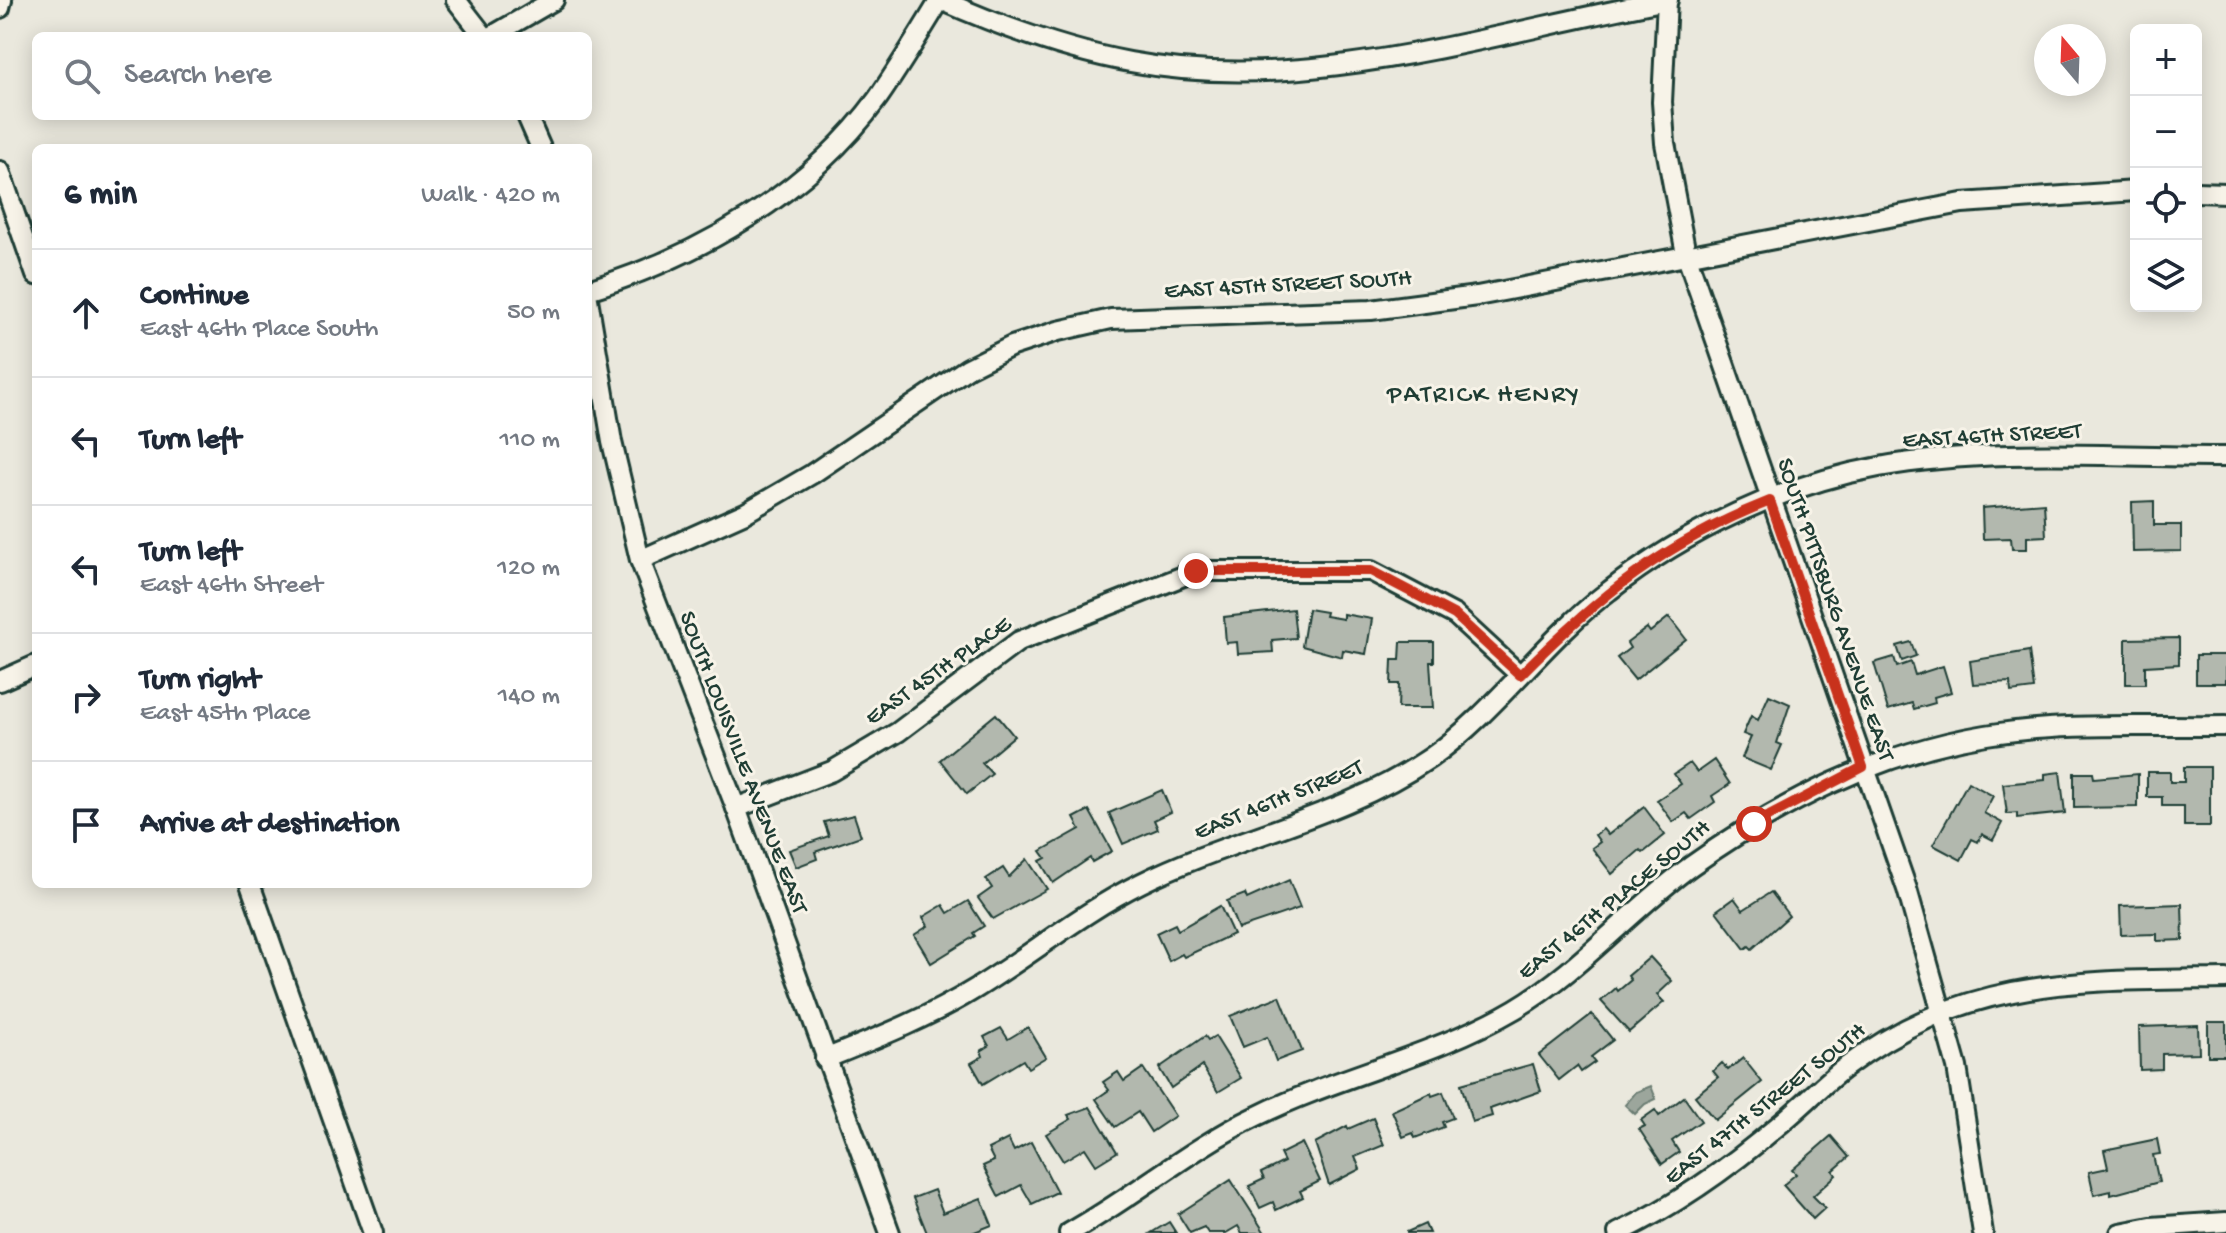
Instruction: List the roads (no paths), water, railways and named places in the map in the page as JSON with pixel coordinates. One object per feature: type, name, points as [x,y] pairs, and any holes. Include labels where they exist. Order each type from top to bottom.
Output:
[{"type":"street","points":[[0,8],[2,0]]},
{"type":"street","points":[[456,0],[481,32]]},
{"type":"street","points":[[499,32],[554,0]]},
{"type":"street","points":[[592,289],[645,272],[718,237],[760,209],[831,151],[876,100],[941,0],[1013,32],[1132,63],[1269,70],[1354,63],[1667,0]]},
{"type":"street","name":"SOUTH PITTSBURG AVENUE EAST","points":[[1667,0],[1662,102],[1665,143],[1686,254],[1907,889],[1942,1013],[1971,1140],[1983,1233]]},
{"type":"street","points":[[529,120],[539,144]]},
{"type":"street","points":[[0,171],[32,263]]},
{"type":"street","name":"EAST 45TH STREET SOUTH","points":[[640,560],[745,513],[812,474],[968,368],[1012,346],[1058,331],[1111,319],[1371,310],[1477,296],[1962,203],[2130,191]]},
{"type":"street","points":[[2202,192],[2226,193]]},
{"type":"street","name":"SOUTH LOUISVILLE AVENUE EAST","points":[[592,323],[612,442],[640,560],[736,808],[890,1233]]},
{"type":"street","name":"EAST 46TH STREET","points":[[825,1059],[937,1011],[1141,883],[1213,852],[1350,803],[1392,781],[1431,757],[1467,728],[1609,590],[1709,527],[1770,501],[1877,468],[1933,460],[2226,457]]},
{"type":"street","name":"EAST 45TH PLACE","points":[[736,808],[832,771],[898,732],[1019,641],[1196,571],[1371,571],[1455,615],[1520,675]]},
{"type":"street","points":[[0,681],[32,667]]},
{"type":"street","name":"EAST 46TH PLACE SOUTH","points":[[1069,1233],[1214,1138],[1258,1115],[1511,1011],[1537,996],[1688,868],[1754,824],[1863,767],[1933,746],[1987,735],[2058,728],[2226,726]]},
{"type":"street","points":[[251,888],[373,1233]]},
{"type":"street","name":"EAST 47TH STREET SOUTH","points":[[1618,1233],[1671,1208],[1780,1125],[1842,1069],[1942,1013],[2042,985],[2226,979]]},
{"type":"street","points":[[2120,1233],[2151,1227],[2226,1222]]},
{"type":"district","name":"PATRICK HENRY","points":[[1484,396]]}]
